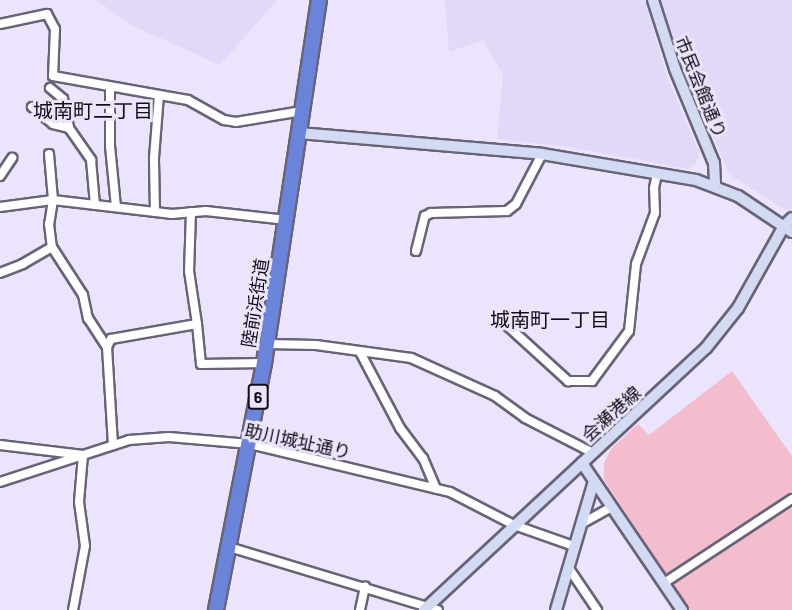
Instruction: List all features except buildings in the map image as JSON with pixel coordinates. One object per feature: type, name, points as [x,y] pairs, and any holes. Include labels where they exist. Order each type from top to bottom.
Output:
[{"type":"highway","name":"陸前浜街道","points":[[216,610],[264,363],[319,0]]},
{"type":"street","name":"市民会館通り","points":[[653,0],[675,69],[714,163],[715,185]]},
{"type":"street","points":[[0,24],[47,14],[56,29],[53,76],[188,100],[224,120],[236,122],[302,111]]},
{"type":"street","points":[[110,87],[110,146],[116,207]]},
{"type":"street","points":[[50,88],[63,99],[69,128],[91,160],[96,205]]},
{"type":"street","points":[[155,212],[154,158],[159,95]]},
{"type":"street","points":[[32,107],[53,124],[69,128]]},
{"type":"street","points":[[299,134],[542,154],[657,174],[715,185],[738,195],[789,225]]},
{"type":"street","points":[[49,154],[53,200],[49,224],[52,248],[83,295],[88,318],[107,347],[113,445]]},
{"type":"street","points":[[416,251],[425,216],[431,213],[507,211],[516,204],[542,154]]},
{"type":"street","points":[[0,176],[12,158]]},
{"type":"street","points":[[501,320],[568,381],[592,381],[629,331],[636,264],[655,213],[654,188],[657,174]]},
{"type":"street","points":[[0,207],[53,200],[155,212],[206,211],[286,220]]},
{"type":"street","points":[[191,212],[189,271],[201,364],[264,363]]},
{"type":"street","name":"会瀬港線","points":[[430,609],[514,525],[721,332],[789,225]]},
{"type":"street","points":[[0,273],[23,264],[52,248]]},
{"type":"street","points":[[107,347],[111,339],[118,337],[197,324]]},
{"type":"street","points":[[267,344],[316,345],[411,358],[495,396],[525,418],[593,453]]},
{"type":"street","points":[[360,352],[400,428],[423,458],[436,488]]},
{"type":"street","name":"助川城址通り","points":[[0,483],[129,440],[169,438],[250,444],[450,492],[514,525],[574,546]]},
{"type":"street","points":[[0,446],[83,455],[79,502],[85,546],[73,610]]},
{"type":"street","points":[[582,463],[682,610]]},
{"type":"street","points":[[555,610],[594,481]]},
{"type":"street","points":[[664,583],[792,499]]},
{"type":"street","points":[[581,524],[612,507]]},
{"type":"street","points":[[229,548],[365,587],[430,609]]},
{"type":"street","points":[[568,567],[597,610]]},
{"type":"street","points":[[360,610],[365,587]]},
{"type":"shaded area","points":[[96,0],[277,0],[220,65],[131,25]]},
{"type":"shaded area","points":[[445,0],[645,0],[667,77],[699,152],[696,163],[688,169],[570,147],[497,139],[503,75],[483,40],[449,52]]},
{"type":"shaded area","points":[[661,0],[792,0],[792,214],[729,174],[680,59]]},
{"type":"shaded area","points":[[732,371],[792,456],[792,610],[690,610],[604,480],[604,463],[611,449],[638,424],[649,435]]},
{"type":"district","name":"城南町二丁目","points":[[93,110]]},
{"type":"district","name":"城南町一丁目","points":[[550,319]]}]
